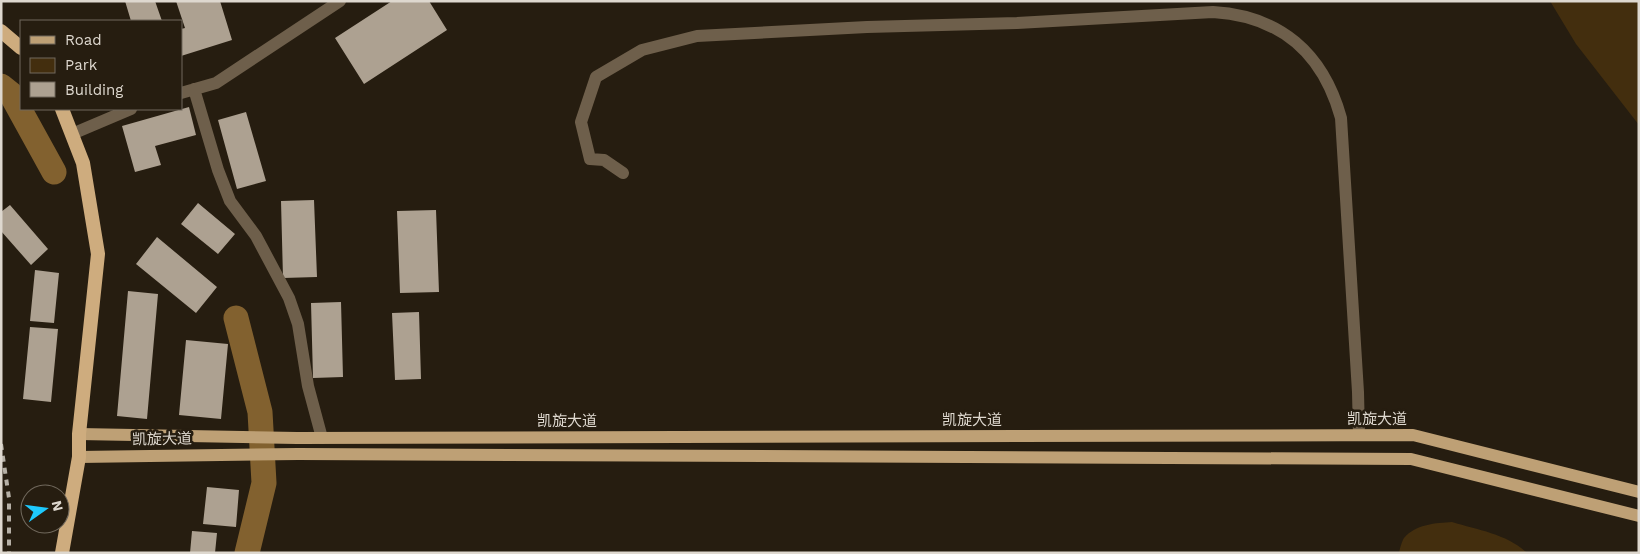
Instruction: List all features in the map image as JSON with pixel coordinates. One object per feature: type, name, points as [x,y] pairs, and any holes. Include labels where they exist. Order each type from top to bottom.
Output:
[{"type":"highway","points":[[1,31],[20,47]]},
{"type":"highway","points":[[62,110],[83,163],[98,254],[79,434],[79,457],[62,553]]},
{"type":"main road","name":"凯旋大道","points":[[79,434],[297,438],[1413,435],[1639,492]]},
{"type":"main road","name":"凯旋大道","points":[[79,457],[298,454],[1411,459],[1639,516]]},
{"type":"street","points":[[322,438],[308,386],[298,324],[289,298],[256,236],[230,201],[187,91],[216,83],[340,1]]},
{"type":"street","points":[[623,173],[604,160],[590,159],[581,122],[596,77],[642,50],[697,36],[867,27],[1017,23],[1213,12],[1229,13],[1259,20],[1287,35],[1312,57],[1330,85],[1341,118],[1359,435]]},
{"type":"street","points":[[72,134],[129,110]]},
{"type":"green space","points":[[1550,1],[1639,1],[1639,125],[1576,44]]},
{"type":"green space","points":[[1452,522],[1501,537],[1527,553],[1399,553],[1404,538],[1414,530],[1426,525]]},
{"type":"building","points":[[125,1],[155,1],[162,20],[131,20]]},
{"type":"building","points":[[176,1],[220,1],[232,40],[182,56],[182,29],[185,28]]},
{"type":"building","points":[[392,1],[429,1],[447,30],[364,84],[335,38]]},
{"type":"building","points":[[189,107],[196,135],[155,146],[161,165],[135,172],[122,126]]},
{"type":"building","points":[[246,112],[266,181],[237,189],[218,120]]},
{"type":"building","points":[[314,200],[317,277],[283,278],[281,201]]},
{"type":"building","points":[[198,203],[235,234],[218,254],[181,224]]},
{"type":"building","points":[[10,205],[48,249],[31,265],[1,231],[1,212]]},
{"type":"building","points":[[436,210],[439,292],[400,293],[397,211]]},
{"type":"building","points":[[157,237],[217,287],[196,313],[136,264]]},
{"type":"building","points":[[35,270],[59,273],[54,323],[30,321]]},
{"type":"building","points":[[128,291],[158,294],[147,419],[117,416]]},
{"type":"building","points":[[341,302],[343,377],[313,378],[311,303]]},
{"type":"building","points":[[419,312],[421,379],[395,380],[392,313]]},
{"type":"building","points":[[30,327],[58,329],[51,402],[23,399]]},
{"type":"building","points":[[186,340],[228,344],[221,419],[179,415]]},
{"type":"building","points":[[207,487],[239,490],[236,527],[203,524]]},
{"type":"building","points":[[192,531],[217,533],[215,553],[190,553]]},
{"type":"waterway","points":[[1,86],[11,94],[54,172]]},
{"type":"waterway","points":[[236,318],[260,412],[264,483],[247,553]]},
{"type":"railway","points":[[1,444],[9,498],[9,553]]}]
